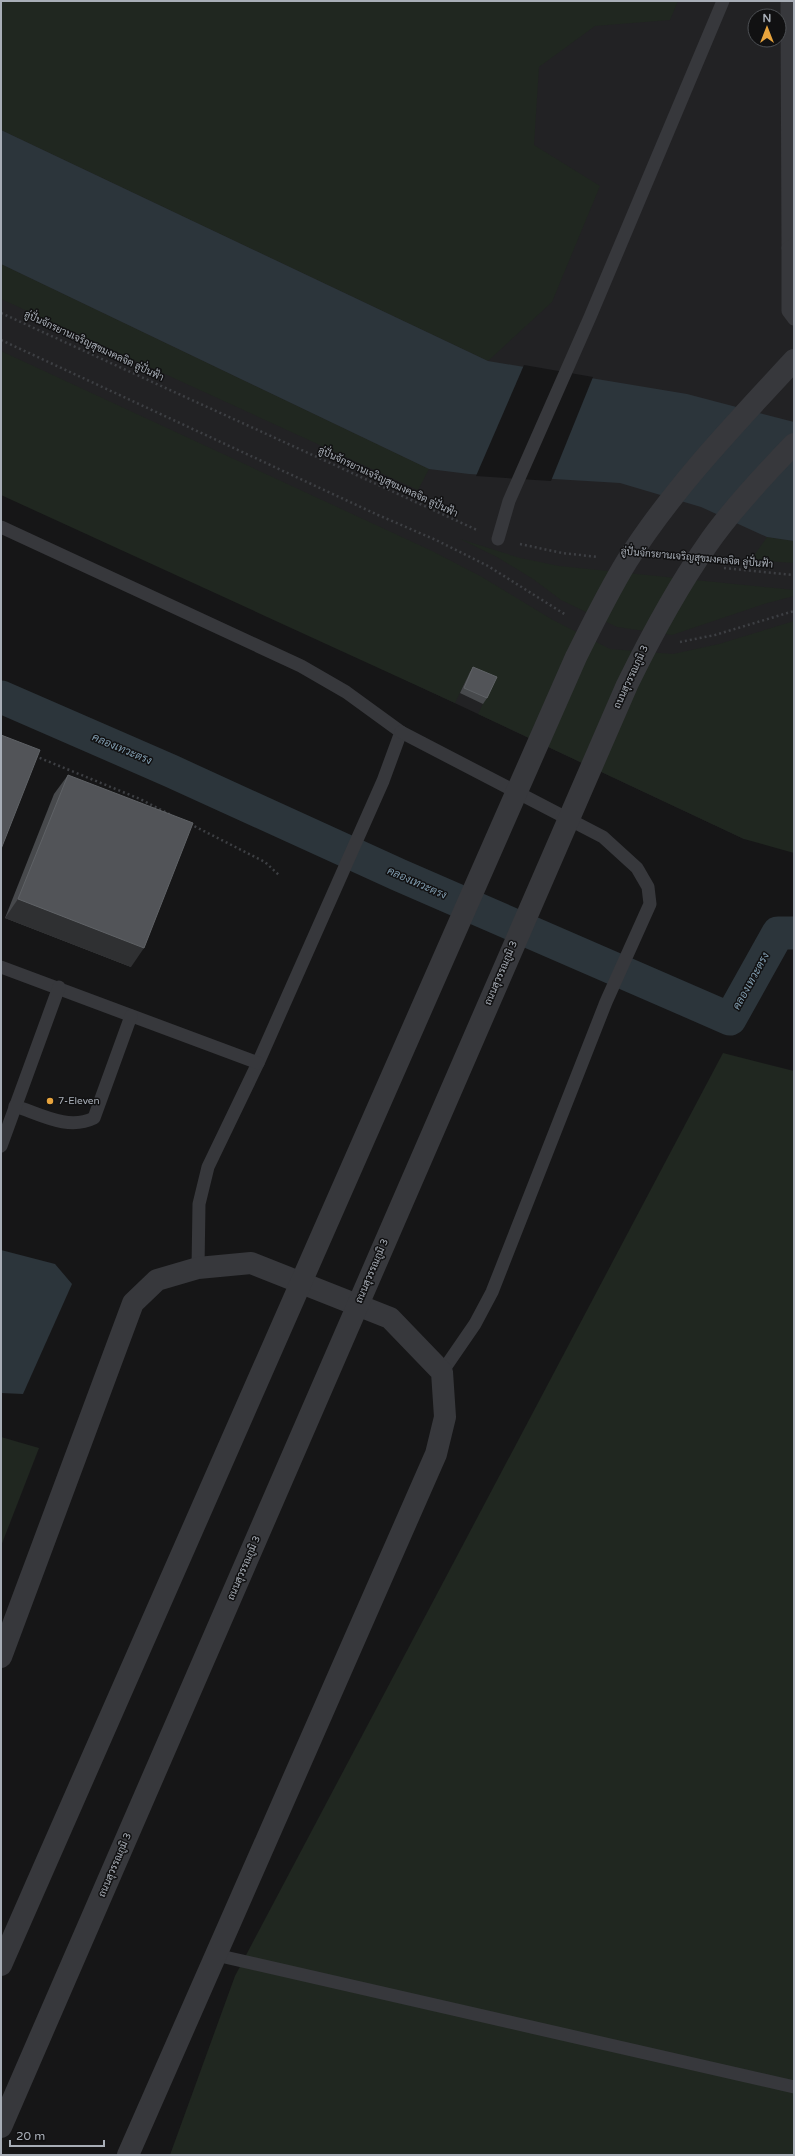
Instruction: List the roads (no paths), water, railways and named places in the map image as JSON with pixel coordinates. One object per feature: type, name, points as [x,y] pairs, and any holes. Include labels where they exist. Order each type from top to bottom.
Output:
[{"type":"street","points":[[1,1965],[573,665],[602,605],[628,560],[670,500],[728,431],[794,360]]},
{"type":"street","name":"ถนนสุวรรณภูมิ 3","points":[[1,2127],[626,685],[654,629],[708,543],[765,474],[794,444]]},
{"type":"street","points":[[1,1657],[133,1303],[157,1280],[198,1268],[251,1263],[390,1318],[442,1372],[445,1417],[436,1454],[128,2155]]},
{"type":"lane","points":[[498,539],[509,501],[590,317],[723,1]]},
{"type":"lane","points":[[787,1],[791,246],[788,311],[794,319]]},
{"type":"lane","points":[[1,527],[301,666],[346,692],[401,732],[603,837],[637,868],[648,887],[650,904],[606,1002],[492,1292],[475,1324],[442,1372]]},
{"type":"lane","points":[[198,1268],[199,1204],[208,1167],[258,1063],[383,781],[401,732]]},
{"type":"lane","points":[[1,967],[258,1063]]},
{"type":"lane","points":[[1,1146],[58,988]]},
{"type":"lane","points":[[15,1106],[67,1124],[84,1123],[94,1118],[131,1016]]},
{"type":"lane","points":[[216,1955],[794,2087]]},
{"type":"waterway","name":"คลองเทวะตรง","points":[[1,697],[171,771],[399,875],[730,1019],[778,933],[794,933]]},
{"type":"place","name":"7-Eleven","points":[[50,1101]]}]
